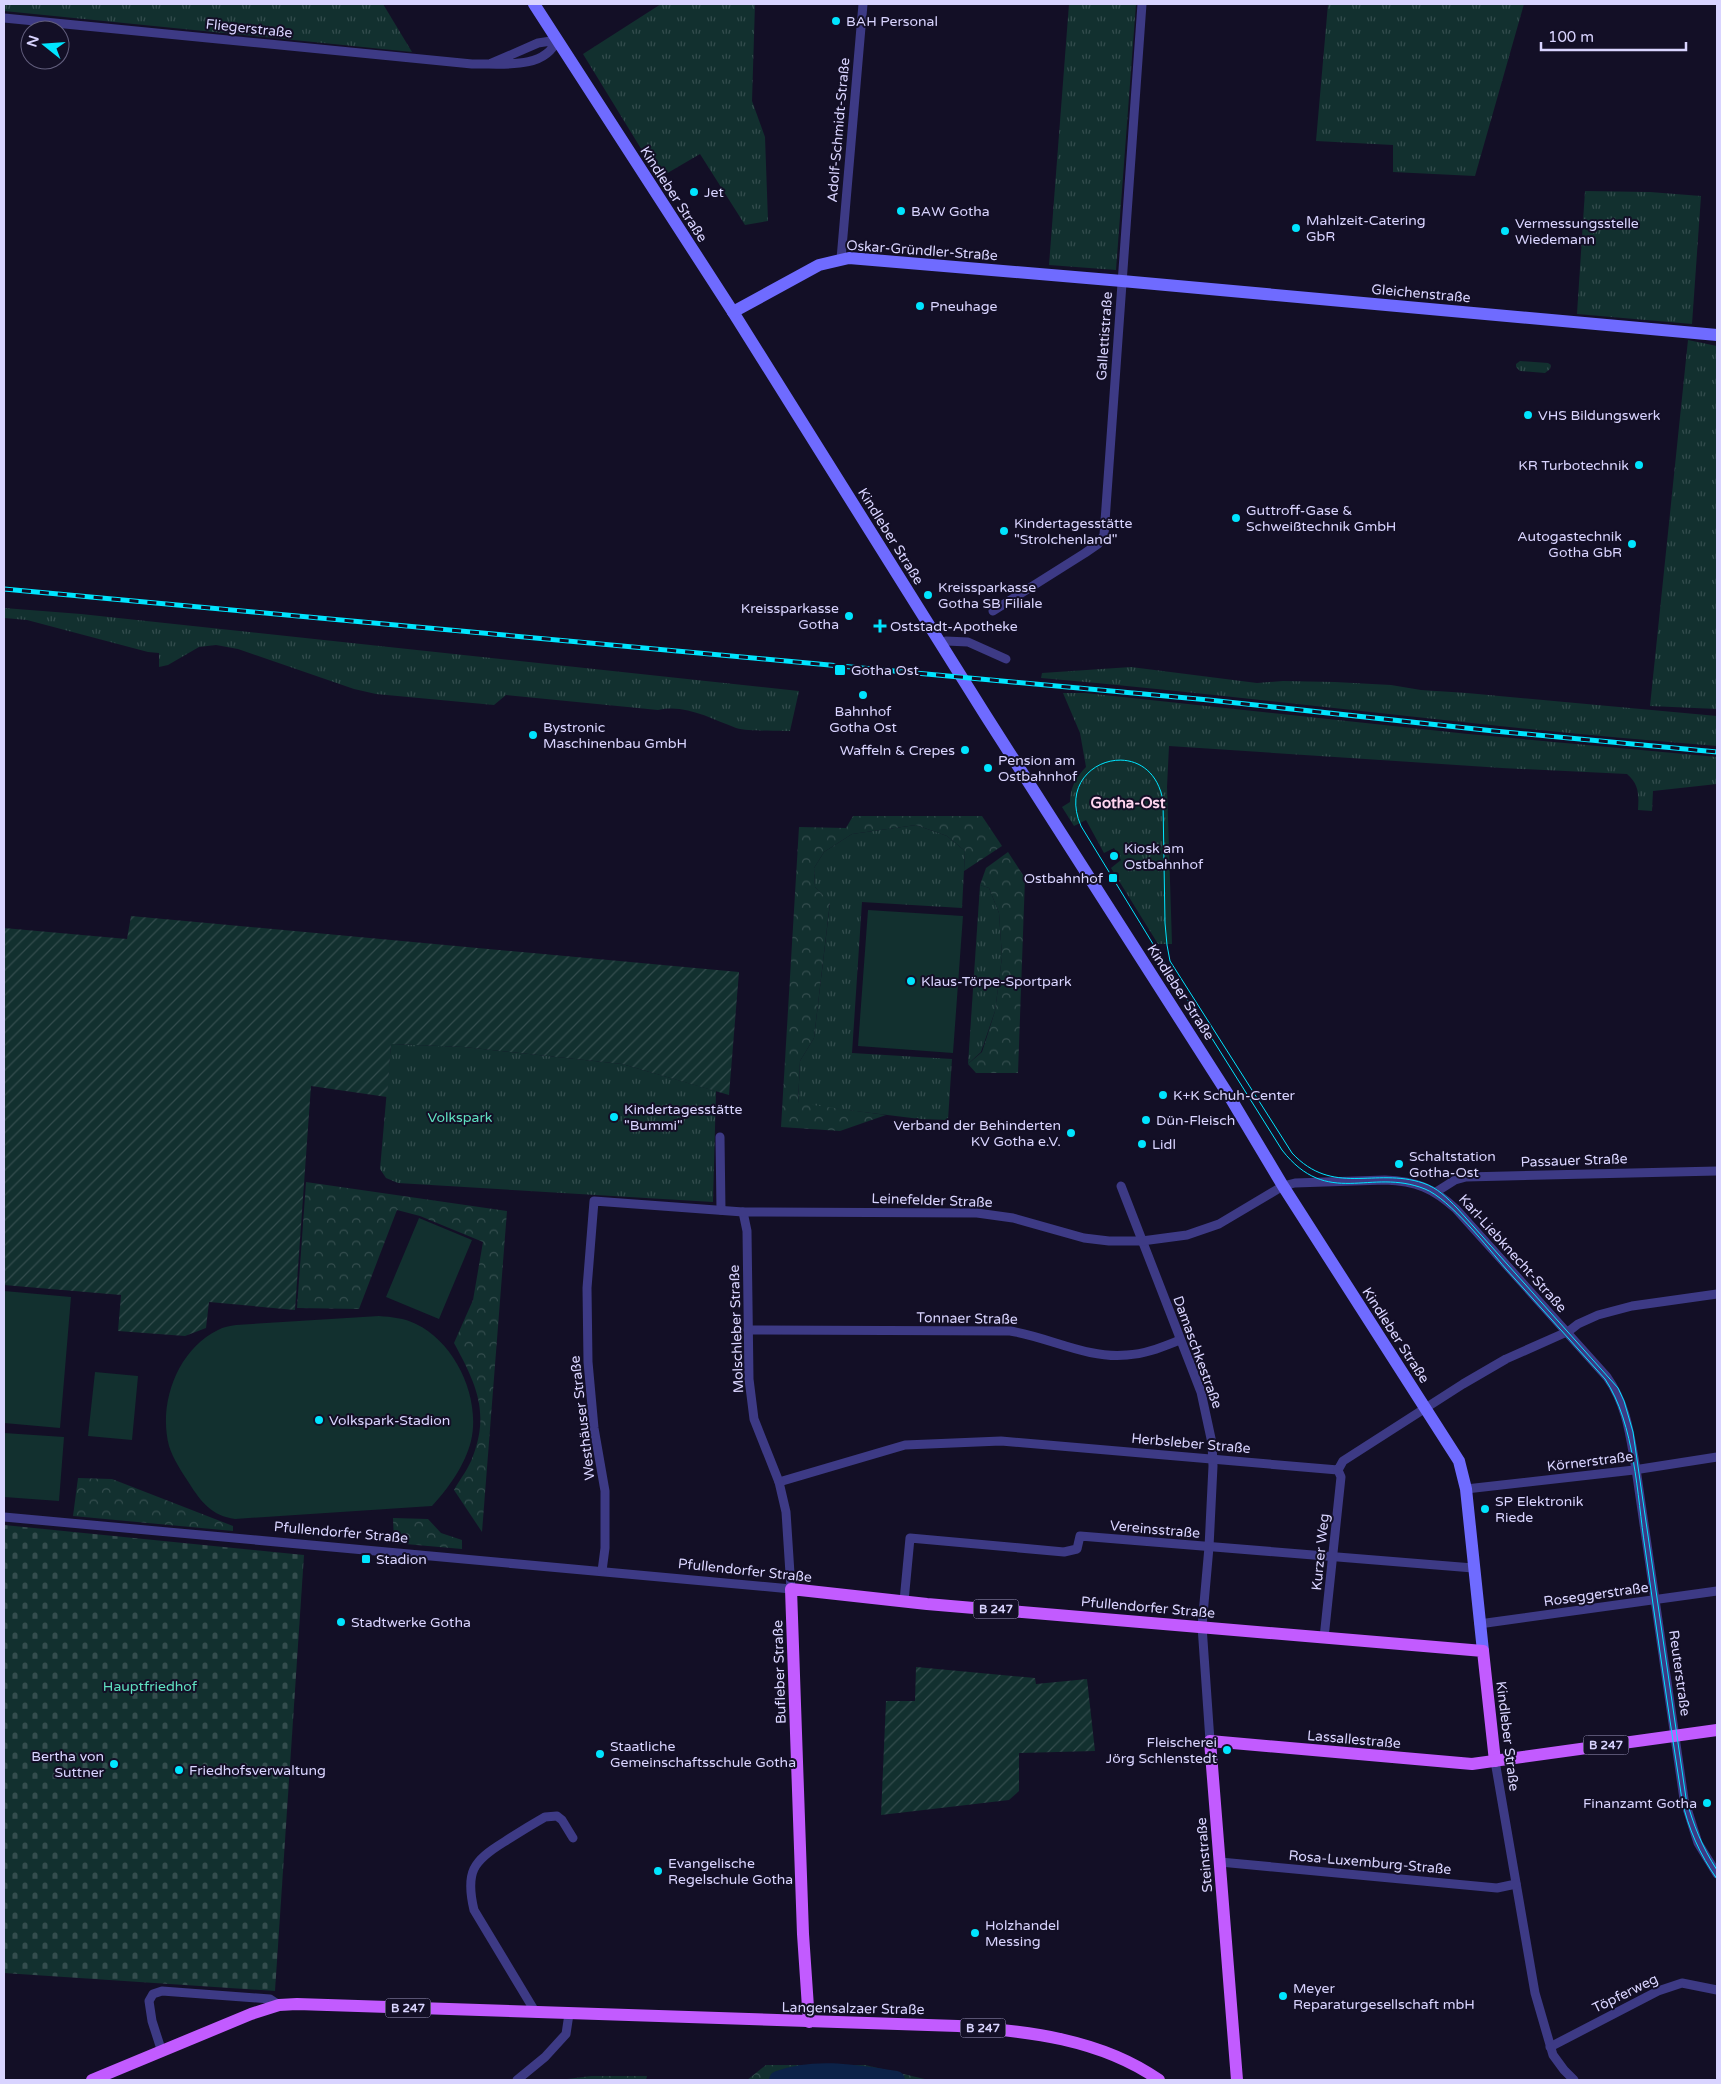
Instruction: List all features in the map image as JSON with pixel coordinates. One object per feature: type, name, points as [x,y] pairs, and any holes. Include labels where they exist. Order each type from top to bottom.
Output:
[{"type":"main road","name":"Kindleber Straße","points":[[534,4],[733,312],[986,716],[1231,1099],[1284,1186],[1459,1461],[1466,1489],[1495,1761]]},
{"type":"main road","name":"Oskar-Gründler-Straße","points":[[733,312],[819,265],[841,259],[1122,281]]},
{"type":"main road","name":"Gleichenstraße","points":[[1122,281],[1717,335]]},
{"type":"main road","name":"Pfullendorfer Straße","points":[[791,1589],[904,1601],[1482,1651]]},
{"type":"main road","name":"Bufleber Straße","points":[[791,1589],[803,1934],[809,2022]]},
{"type":"main road","name":"B 247","points":[[1495,1761],[1717,1730]]},
{"type":"main road","name":"Lassallestraße","points":[[1210,1741],[1472,1764],[1495,1761]]},
{"type":"main road","name":"Steinstraße","points":[[1210,1741],[1237,2080]]},
{"type":"main road","name":"Langensalzaer Straße","points":[[92,2080],[251,2014],[279,2006],[326,2004],[536,2013],[958,2026],[1027,2033],[1103,2050],[1125,2059],[1158,2080]]},
{"type":"street","name":"Adolf-Schmidt-Straße","points":[[841,259],[863,4]]},
{"type":"street","name":"Gallettistraße","points":[[993,611],[1085,553],[1098,544],[1104,535],[1142,4]]},
{"type":"street","name":"Fliegerstraße","points":[[4,18],[472,64],[509,64],[535,60],[551,52],[558,40]]},
{"type":"street","name":"Fliegerstraße","points":[[492,63],[538,43],[558,40]]},
{"type":"street","points":[[946,641],[968,642],[1006,659]]},
{"type":"street","points":[[720,1137],[721,1210]]},
{"type":"street","name":"Passauer Straße","points":[[1436,1192],[1455,1180],[1466,1177],[1717,1171]]},
{"type":"street","name":"Karl-Liebknecht-Straße","points":[[1284,1186],[1295,1183],[1398,1181],[1423,1186],[1436,1192],[1456,1209],[1607,1377],[1622,1402],[1630,1432],[1636,1469]]},
{"type":"street","name":"Damaschkestraße","points":[[1122,1186],[1204,1401],[1212,1443],[1209,1547],[1202,1626]]},
{"type":"street","name":"Leinefelder Straße","points":[[594,1201],[743,1212],[977,1213],[1013,1218],[1084,1238],[1109,1241],[1142,1241],[1187,1234],[1219,1224],[1284,1186]]},
{"type":"street","name":"Westhäuser Straße","points":[[594,1201],[587,1288],[588,1362],[594,1428],[605,1491],[605,1548],[602,1571]]},
{"type":"street","name":"Molschleber Straße","points":[[743,1212],[747,1231],[748,1379],[754,1419],[779,1482],[786,1512],[791,1589]]},
{"type":"street","points":[[1338,1470],[1343,1461],[1462,1384],[1499,1363],[1566,1332],[1578,1324],[1598,1315],[1632,1306],[1717,1294]]},
{"type":"street","name":"Tonnaer Straße","points":[[748,1330],[1010,1330],[1094,1354],[1110,1356],[1149,1352],[1180,1340]]},
{"type":"street","name":"Herbsleber Straße","points":[[779,1482],[905,1444],[1000,1441],[1338,1470]]},
{"type":"street","name":"Körnerstraße","points":[[1466,1489],[1636,1469],[1717,1457]]},
{"type":"street","name":"Reuterstraße","points":[[1636,1469],[1680,1776],[1690,1821],[1698,1843],[1717,1874]]},
{"type":"street","name":"Kurzer Weg","points":[[1324,1638],[1341,1477],[1338,1470]]},
{"type":"street","name":"Pfullendorfer Straße","points":[[4,1517],[791,1589]]},
{"type":"street","name":"Vereinsstraße","points":[[904,1601],[910,1538],[1064,1552],[1077,1549],[1080,1536],[1473,1568]]},
{"type":"street","name":"Roseggerstraße","points":[[1479,1624],[1717,1591]]},
{"type":"street","name":"Steinstraße","points":[[1202,1626],[1210,1741]]},
{"type":"street","name":"Kindleber Straße","points":[[1495,1761],[1535,1993],[1550,2047],[1564,2070],[1574,2080]]},
{"type":"street","points":[[536,2013],[474,1910],[470,1891],[472,1879],[475,1867],[483,1855],[545,1817],[557,1816],[562,1820],[573,1838]]},
{"type":"street","name":"Rosa-Luxemburg-Straße","points":[[1220,1862],[1497,1888],[1516,1884]]},
{"type":"street","name":"Töpferweg","points":[[1550,2047],[1658,1991],[1682,1983],[1717,1990]]},
{"type":"street","name":"Langensalzaer Straße","points":[[162,2052],[152,2021],[149,2001],[153,1994],[162,1991],[270,1999],[279,2006]]},
{"type":"street","points":[[517,2080],[545,2057],[566,2034],[569,2014]]},
{"type":"green space","points":[[4,4],[383,4],[412,52],[4,11]]},
{"type":"green space","points":[[661,4],[755,4],[752,101],[765,137],[768,221],[745,225],[700,154],[659,178],[583,54]]},
{"type":"green space","points":[[1069,4],[1136,4],[1116,270],[1049,265]]},
{"type":"green space","points":[[1328,4],[1524,4],[1475,176],[1393,172],[1393,145],[1316,141]]},
{"type":"green space","points":[[1585,191],[1650,192],[1701,196],[1692,324],[1577,314]]},
{"type":"green space","points":[[1688,340],[1717,346],[1717,709],[1650,706]]},
{"type":"green space","points":[[1520,361],[1548,363],[1551,365],[1550,369],[1545,373],[1520,371],[1516,364]]},
{"type":"green space","points":[[4,608],[81,614],[799,691],[790,731],[736,728],[698,713],[678,709],[658,710],[506,695],[494,705],[376,694],[354,689],[238,649],[216,645],[199,647],[168,665],[159,667],[159,653],[148,652],[27,620],[4,618]]},
{"type":"green space","points":[[1131,667],[1257,683],[1283,681],[1391,685],[1421,690],[1717,716],[1717,746],[1548,731],[1041,678],[1042,673]]},
{"type":"green space","points":[[1063,693],[1085,693],[1468,734],[1717,757],[1717,784],[1653,791],[1652,811],[1638,810],[1636,786],[1627,774],[1502,768],[1169,746],[1167,787],[1172,944],[1158,944],[1111,868],[1121,860],[1114,848],[1104,853],[1086,820],[1074,826],[1062,807],[1070,802],[1074,783],[1086,767],[1080,733]]},
{"type":"green space","points":[[853,816],[982,816],[1002,846],[964,871],[965,851],[947,836],[916,825],[852,834],[824,852],[814,868],[815,887],[830,902],[814,1038],[800,1061],[798,1103],[886,1115],[840,1131],[781,1127],[799,827],[846,828]]},
{"type":"green space","points":[[916,825],[947,836],[965,851],[962,908],[862,902],[852,1053],[952,1059],[948,1120],[920,1119],[798,1104],[800,1061],[814,1038],[830,903],[815,887],[814,868],[824,852],[852,834]]},
{"type":"green space","points":[[1008,852],[1025,878],[1018,1073],[976,1073],[968,1064],[982,1052],[995,1011],[1002,957],[999,913],[989,888],[980,885],[986,868]]},
{"type":"green space","points":[[980,885],[989,888],[999,913],[1002,957],[995,1011],[981,1052],[968,1064]]},
{"type":"green space","name":"Klaus-Törpe-Sportpark","points":[[868,910],[963,916],[953,1053],[858,1046]]},
{"type":"green space","points":[[131,916],[739,972],[729,1095],[622,1064],[464,1047],[391,1044],[387,1097],[311,1086],[295,1310],[209,1302],[206,1328],[185,1336],[118,1331],[121,1295],[4,1285],[4,928],[127,939]]},
{"type":"green space","name":"Volkspark","points":[[391,1044],[464,1047],[622,1064],[716,1091],[713,1202],[398,1183],[386,1178],[380,1169]]},
{"type":"green space","points":[[306,1182],[507,1211],[482,1532],[454,1490],[467,1469],[478,1440],[480,1411],[474,1384],[454,1343],[473,1300],[483,1242],[420,1216],[397,1210],[359,1309],[297,1308]]},
{"type":"green space","points":[[419,1218],[472,1240],[439,1319],[386,1297]]},
{"type":"green space","points":[[4,1291],[71,1297],[60,1428],[4,1423]]},
{"type":"green space","name":"Volkspark-Stadion","points":[[379,1316],[407,1320],[430,1333],[443,1344],[454,1358],[469,1391],[473,1425],[471,1441],[460,1468],[432,1506],[235,1519],[220,1515],[208,1507],[193,1490],[175,1461],[169,1446],[166,1430],[166,1413],[174,1380],[182,1364],[192,1351],[204,1339],[224,1327]]},
{"type":"green space","points":[[95,1372],[138,1376],[132,1440],[88,1436]]},
{"type":"green space","points":[[4,1433],[64,1437],[59,1501],[4,1497]]},
{"type":"green space","points":[[78,1478],[112,1479],[233,1526],[233,1531],[73,1516]]},
{"type":"green space","points":[[393,1518],[428,1519],[441,1533],[462,1540],[462,1549],[394,1543]]},
{"type":"green space","name":"Hauptfriedhof","points":[[4,1525],[304,1555],[275,1991],[4,1973]]},
{"type":"green space","points":[[916,1667],[1035,1678],[1036,1684],[1087,1679],[1095,1751],[1019,1753],[1019,1791],[1009,1800],[881,1815],[886,1701],[915,1701]]},
{"type":"green space","points":[[766,2065],[865,2065],[929,2080],[747,2080]]},
{"type":"green space","points":[[591,2076],[647,2076],[646,2080],[559,2080]]},
{"type":"waterway","points":[[778,2080],[807,2073],[822,2072],[837,2072],[896,2080]]},
{"type":"tram line","points":[[1717,1870],[1698,1835],[1686,1798],[1633,1432],[1618,1388],[1457,1208],[1438,1190],[1423,1183],[1405,1179],[1339,1178],[1323,1174],[1307,1166],[1292,1153],[1170,961],[1165,923],[1163,801],[1155,779],[1141,766],[1124,760],[1107,762],[1091,770],[1080,784],[1076,803],[1081,826],[1282,1150],[1299,1168],[1316,1178],[1350,1183],[1405,1183],[1435,1194],[1457,1213],[1605,1379],[1615,1397],[1629,1438],[1682,1800],[1695,1841],[1717,1879]]},
{"type":"railway","points":[[4,589],[1209,700],[1494,731],[1717,752]]},
{"type":"place","name":"BAH Personal","points":[[836,21]]},
{"type":"place","name":"Jet","points":[[694,192]]},
{"type":"place","name":"BAW Gotha","points":[[901,211]]},
{"type":"place","name":"Mahlzeit-Catering GbR","points":[[1296,228]]},
{"type":"place","name":"Vermessungsstelle Wiedemann","points":[[1505,231]]},
{"type":"place","name":"Pneuhage","points":[[920,306]]},
{"type":"place","name":"VHS Bildungswerk","points":[[1528,415]]},
{"type":"place","name":"KR Turbotechnik","points":[[1639,465]]},
{"type":"place","name":"Guttroff-Gase & Schweißtechnik GmbH","points":[[1236,518]]},
{"type":"place","name":"Kindertagesstätte \"Strolchenland\"","points":[[1004,531]]},
{"type":"place","name":"Autogastechnik Gotha GbR","points":[[1632,544]]},
{"type":"place","name":"Kreissparkasse Gotha SB Filiale","points":[[928,595]]},
{"type":"place","name":"Kreissparkasse Gotha","points":[[849,616]]},
{"type":"place","name":"Oststadt-Apotheke","points":[[880,626]]},
{"type":"place","name":"Gotha Ost","points":[[840,670]]},
{"type":"place","name":"Bahnhof Gotha Ost","points":[[863,695]]},
{"type":"place","name":"Bystronic Maschinenbau GmbH","points":[[533,735]]},
{"type":"place","name":"Waffeln & Crepes","points":[[965,750]]},
{"type":"place","name":"Pension am Ostbahnhof","points":[[988,768]]},
{"type":"place","name":"Kiosk am Ostbahnhof","points":[[1114,856]]},
{"type":"place","name":"Ostbahnhof","points":[[1113,878]]},
{"type":"place","name":"Klaus-Törpe-Sportpark","points":[[911,981]]},
{"type":"place","name":"K+K Schuh-Center","points":[[1163,1095]]},
{"type":"place","name":"Kindertagesstätte \"Bummi\"","points":[[614,1117]]},
{"type":"place","name":"Dün-Fleisch","points":[[1146,1120]]},
{"type":"place","name":"Verband der Behinderten KV Gotha e.V.","points":[[1071,1133]]},
{"type":"place","name":"Lidl","points":[[1142,1144]]},
{"type":"place","name":"Schaltstation Gotha-Ost","points":[[1399,1164]]},
{"type":"place","name":"Volkspark-Stadion","points":[[319,1420]]},
{"type":"place","name":"SP Elektronik Riede","points":[[1485,1509]]},
{"type":"place","name":"Stadion","points":[[366,1559]]},
{"type":"place","name":"Stadtwerke Gotha","points":[[341,1622]]},
{"type":"place","name":"Fleischerei Jörg Schlenstedt","points":[[1227,1750]]},
{"type":"place","name":"Staatliche Gemeinschaftsschule Gotha","points":[[600,1754]]},
{"type":"place","name":"Bertha von Suttner","points":[[114,1764]]},
{"type":"place","name":"Friedhofsverwaltung","points":[[179,1770]]},
{"type":"place","name":"Finanzamt Gotha","points":[[1707,1803]]},
{"type":"place","name":"Evangelische Regelschule Gotha","points":[[658,1871]]},
{"type":"place","name":"Holzhandel Messing","points":[[975,1933]]},
{"type":"place","name":"Meyer Reparaturgesellschaft mbH","points":[[1283,1996]]},
{"type":"district","name":"Gotha-Ost","points":[[1128,803]]}]
